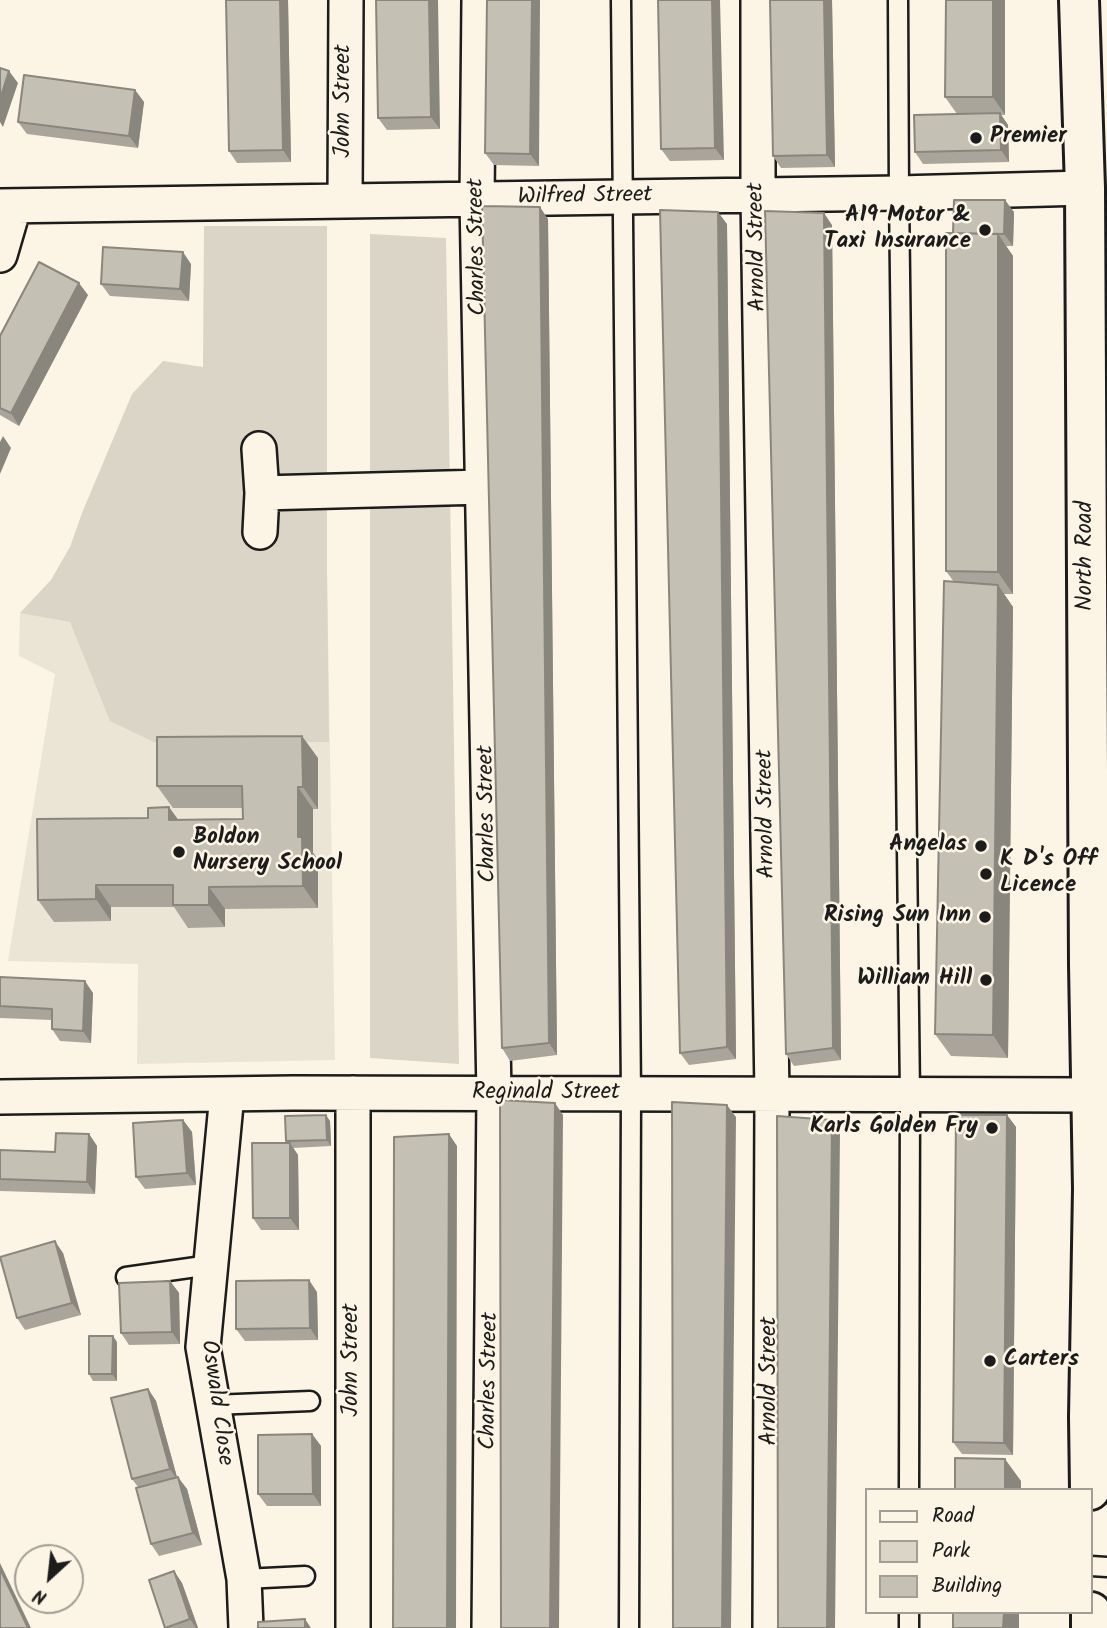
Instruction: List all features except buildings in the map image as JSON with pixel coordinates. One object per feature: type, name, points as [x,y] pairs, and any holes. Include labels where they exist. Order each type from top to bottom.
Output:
[{"type":"street","name":"John Street","points":[[345,201],[346,0]]},
{"type":"street","name":"Charles Street","points":[[479,0],[477,199],[494,1094],[489,1628]]},
{"type":"street","name":"Arnold Street","points":[[758,0],[758,195],[772,1095],[769,1628]]},
{"type":"street","name":"North Road","points":[[1079,0],[1085,188],[1097,271],[1098,965],[1091,1095],[1098,1417],[1090,1488]]},
{"type":"street","name":"Wilfred Street","points":[[7,206],[1085,188]]},
{"type":"street","points":[[0,255],[7,206]]},
{"type":"street","points":[[259,449],[262,493],[260,532]]},
{"type":"street","points":[[262,493],[483,487]]},
{"type":"street","name":"John Street","points":[[353,1093],[353,1628]]},
{"type":"street","name":"Reginald Street","points":[[0,1097],[353,1093],[1091,1095]]},
{"type":"street","name":"Oswald Close","points":[[227,1094],[203,1347],[244,1578],[246,1628]]},
{"type":"lane","points":[[621,0],[631,1094],[629,1628]]},
{"type":"lane","points":[[898,0],[910,1095],[909,1488]]},
{"type":"lane","points":[[126,1278],[210,1265]]},
{"type":"lane","points":[[213,1405],[310,1401]]},
{"type":"lane","points":[[244,1578],[305,1576]]},
{"type":"shaded area","name":"Boldon Nursery School","points":[[70,547],[327,571],[335,1060],[137,1064],[138,964],[8,961],[55,674],[19,656],[20,613],[51,580]]},
{"type":"green space","points":[[204,226],[327,226],[329,742],[156,743],[110,721],[70,622],[20,613],[51,580],[70,547],[132,394],[163,361],[203,367]]},
{"type":"green space","points":[[370,234],[446,238],[459,1064],[370,1058]]},
{"type":"place","name":"Premier","points":[[976,138]]},
{"type":"place","name":"A19 Motor & Taxi Insurance","points":[[985,230]]},
{"type":"place","name":"Angelas","points":[[981,846]]},
{"type":"place","name":"Boldon Nursery School","points":[[179,852]]},
{"type":"place","name":"K D's Off Licence","points":[[986,874]]},
{"type":"place","name":"Rising Sun Inn","points":[[985,917]]},
{"type":"place","name":"William Hill","points":[[986,980]]},
{"type":"place","name":"Karls Golden Fry","points":[[992,1128]]},
{"type":"place","name":"Carters","points":[[990,1361]]}]
